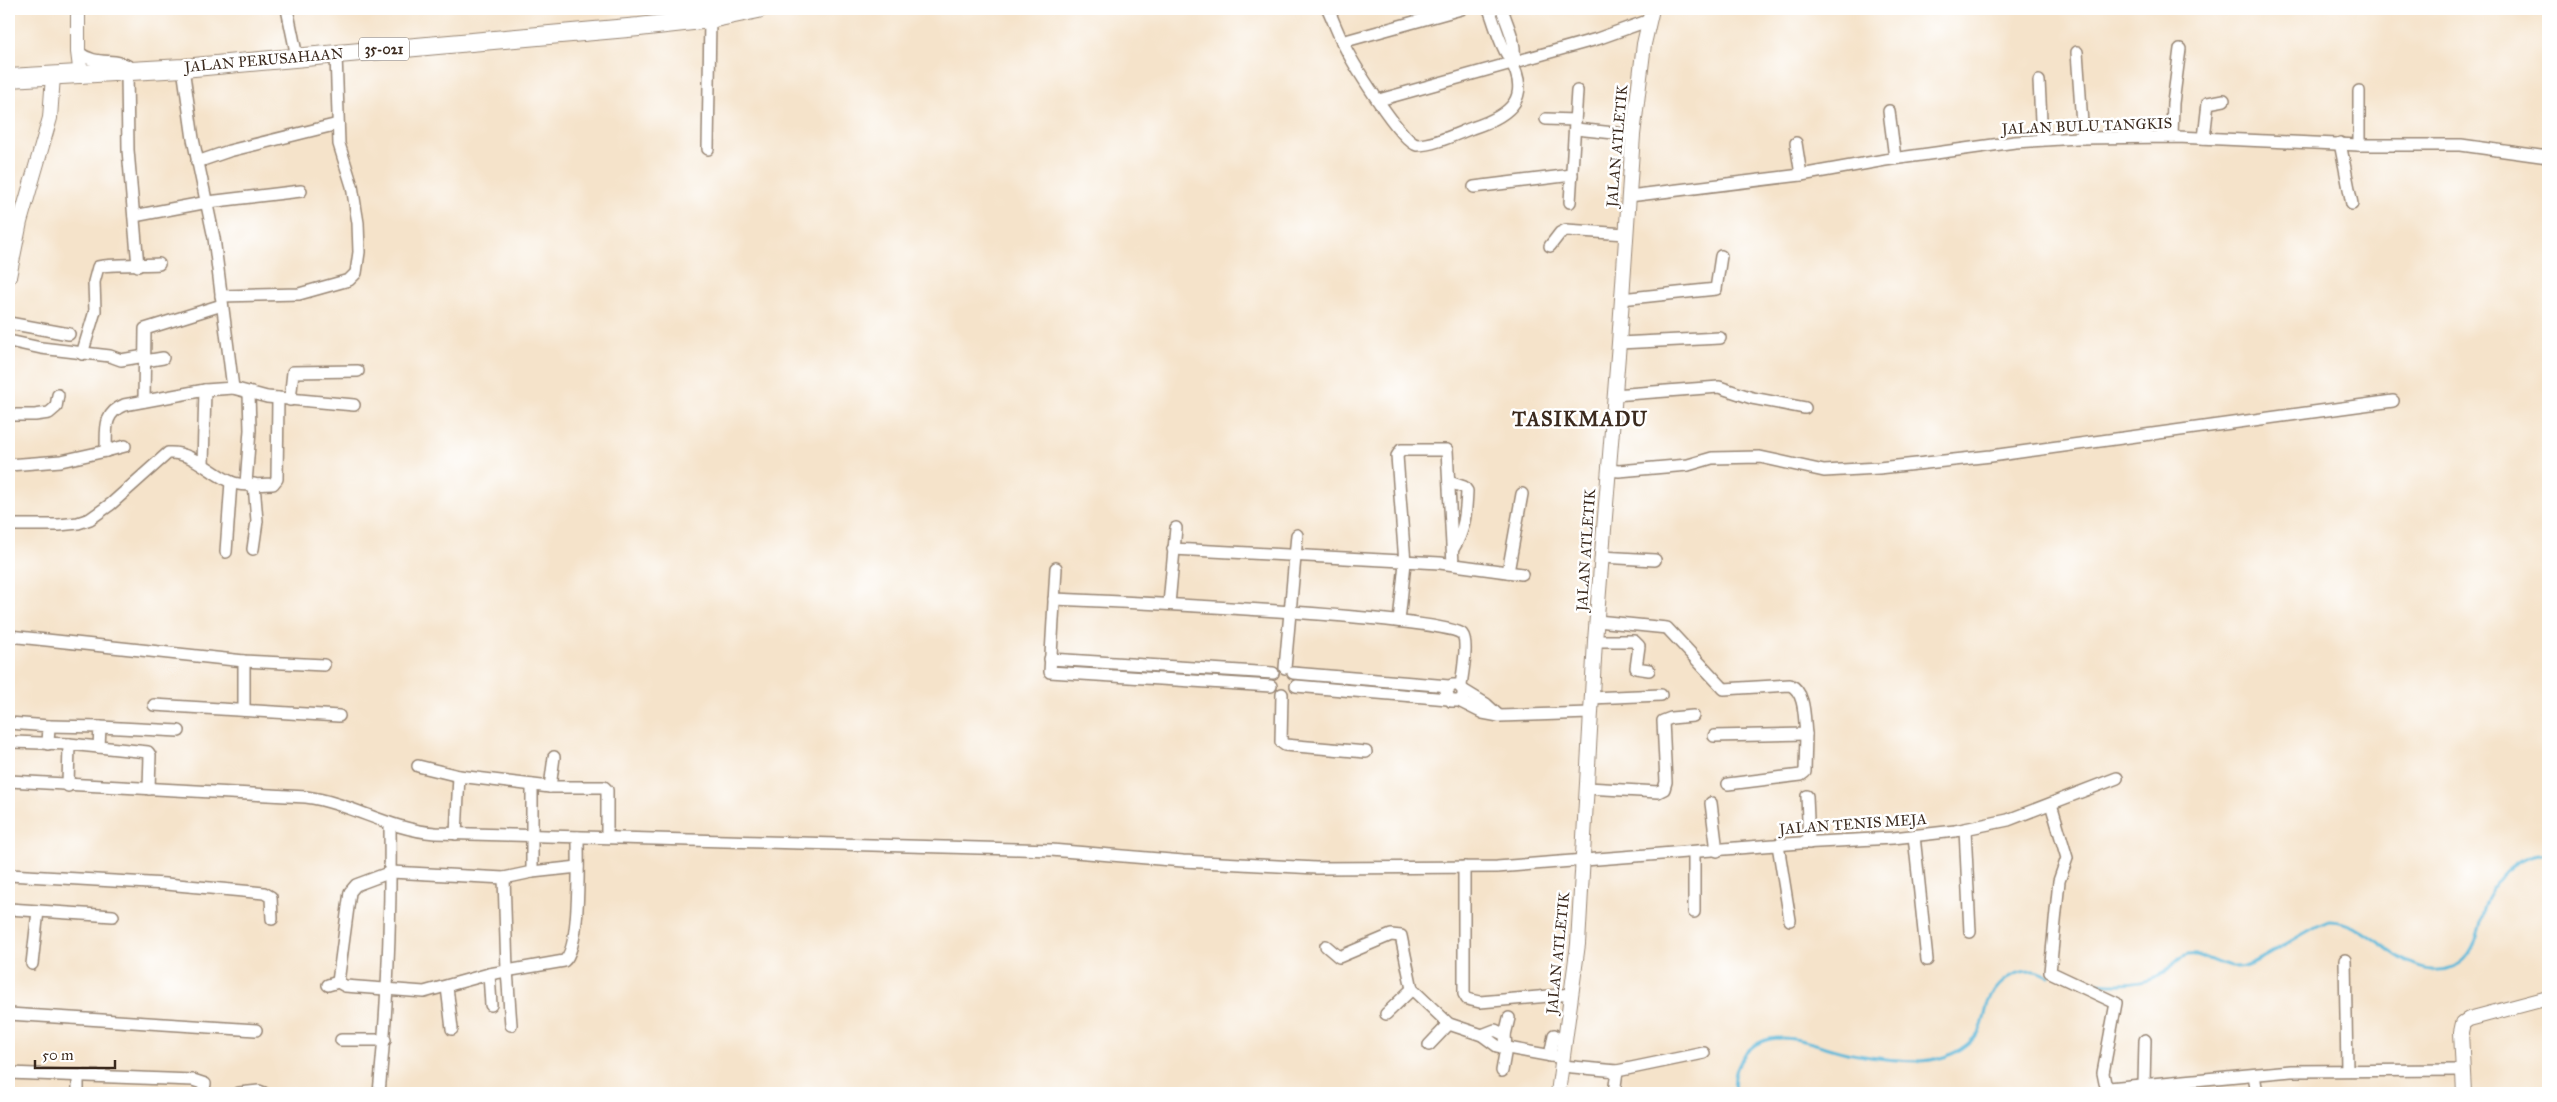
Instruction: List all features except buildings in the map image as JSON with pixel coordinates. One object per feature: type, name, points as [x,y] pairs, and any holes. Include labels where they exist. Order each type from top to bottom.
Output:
[{"type":"main road","name":"JALAN PERUSAHAAN","points":[[9,78],[81,76],[183,68],[639,28],[710,19],[758,9]]},
{"type":"street","points":[[78,9],[78,52],[81,76]]},
{"type":"street","points":[[287,9],[297,57]]},
{"type":"street","points":[[1328,9],[1342,42],[1379,100],[1407,140],[1413,144],[1421,145],[1491,122],[1506,114],[1513,105],[1517,91],[1513,62],[1516,55],[1502,9]]},
{"type":"street","points":[[1342,42],[1461,9]]},
{"type":"street","points":[[1489,9],[1508,56],[1513,62]]},
{"type":"street","points":[[1379,100],[1597,40],[1651,14]]},
{"type":"street","name":"JALAN ATLETIK","points":[[1558,1093],[1558,1060],[1572,994],[1578,944],[1591,698],[1619,343],[1633,135],[1644,44],[1651,14]]},
{"type":"street","points":[[708,149],[710,19]]},
{"type":"street","points":[[2172,137],[2173,103],[2180,49]]},
{"type":"street","points":[[78,52],[87,60],[121,64],[131,72],[128,150],[138,266]]},
{"type":"street","points":[[2077,52],[2083,138]]},
{"type":"street","points":[[144,401],[144,328],[222,301],[299,294],[349,280],[356,273],[359,259],[358,223],[352,186],[339,144],[336,54]]},
{"type":"street","points":[[183,68],[197,162],[208,202],[233,388]]},
{"type":"street","points":[[9,277],[20,222],[50,118],[53,76]]},
{"type":"street","points":[[2040,81],[2042,140]]},
{"type":"street","points":[[1570,202],[1577,91]]},
{"type":"street","points":[[2359,92],[2359,145]]},
{"type":"street","points":[[2204,138],[2208,102],[2224,100]]},
{"type":"street","points":[[1889,111],[1895,158]]},
{"type":"street","points":[[1546,120],[1633,135]]},
{"type":"street","points":[[197,162],[229,151],[338,124]]},
{"type":"street","name":"JALAN BULU TANGKIS","points":[[1629,196],[1677,192],[1801,175],[1895,158],[2042,140],[2083,138],[2172,137],[2359,145],[2461,145],[2548,157]]},
{"type":"street","points":[[1796,143],[1801,175]]},
{"type":"street","points":[[2340,143],[2352,204]]},
{"type":"street","points":[[1474,187],[1572,176]]},
{"type":"street","points":[[134,216],[208,202],[301,192]]},
{"type":"street","points":[[1550,246],[1560,233],[1566,230],[1626,234]]},
{"type":"street","points":[[1622,299],[1716,289],[1719,286],[1720,256]]},
{"type":"street","points":[[82,354],[95,311],[94,282],[96,271],[101,265],[138,266],[159,264]]},
{"type":"street","points":[[9,323],[69,334]]},
{"type":"street","points":[[1619,343],[1720,338]]},
{"type":"street","points":[[9,341],[82,354],[110,356],[121,360],[163,358]]},
{"type":"street","points":[[290,400],[293,372],[358,371]]},
{"type":"street","points":[[1614,395],[1719,387],[1760,400],[1805,408]]},
{"type":"street","points":[[106,451],[107,424],[111,412],[124,404],[205,390],[233,388],[249,393],[290,400],[354,405]]},
{"type":"street","points":[[202,464],[205,390]]},
{"type":"street","points":[[249,393],[250,484],[257,521],[253,549]]},
{"type":"street","points":[[9,415],[49,413],[56,407],[58,395]]},
{"type":"street","points":[[9,525],[68,524],[90,519],[111,504],[168,453],[176,452],[202,464],[231,482],[250,484],[276,482],[278,398]]},
{"type":"street","points":[[1608,470],[1619,471],[1688,465],[1712,458],[1760,457],[1824,471],[1879,468],[1991,456],[2393,401]]},
{"type":"street","points":[[9,465],[61,461],[125,446]]},
{"type":"street","points":[[1399,621],[1405,563],[1397,452],[1402,449],[1446,449],[1448,452],[1453,564]]},
{"type":"street","points":[[226,552],[231,482]]},
{"type":"street","points":[[1449,482],[1464,487],[1467,491],[1461,536],[1452,549]]},
{"type":"street","points":[[1508,572],[1522,494]]},
{"type":"street","points":[[1169,604],[1176,528]]},
{"type":"street","points":[[1296,686],[1289,671],[1289,612],[1297,535]]},
{"type":"street","points":[[1173,549],[1405,563],[1453,564],[1522,574]]},
{"type":"street","points":[[1601,557],[1656,560]]},
{"type":"street","points":[[1056,568],[1050,672],[1271,686],[1282,694]]},
{"type":"street","points":[[1054,599],[1289,612],[1399,621],[1453,630],[1462,634],[1466,642],[1456,692]]},
{"type":"street","points":[[1597,620],[1667,628],[1724,689],[1790,685],[1796,687],[1800,694],[1806,734],[1805,772],[1801,775],[1728,784]]},
{"type":"street","points":[[9,636],[244,661],[324,665]]},
{"type":"street","points":[[1595,640],[1634,641],[1639,646],[1636,668],[1649,670]]},
{"type":"street","points":[[1050,659],[1273,674],[1289,671],[1456,692],[1475,710],[1499,716],[1590,713]]},
{"type":"street","points":[[244,661],[244,710]]},
{"type":"street","points":[[1163,680],[1164,666]]},
{"type":"street","points":[[1271,686],[1273,674]]},
{"type":"street","points":[[1282,694],[1290,692],[1296,686],[1456,692]]},
{"type":"street","points":[[1282,694],[1281,742],[1285,745],[1366,752]]},
{"type":"street","points":[[1591,698],[1661,695]]},
{"type":"street","points":[[154,704],[339,716]]},
{"type":"street","points":[[1586,788],[1658,792],[1664,790],[1666,782],[1664,721],[1671,718],[1693,716]]},
{"type":"street","points":[[9,723],[179,731]]},
{"type":"street","points":[[48,744],[49,726]]},
{"type":"street","points":[[99,747],[100,727]]},
{"type":"street","points":[[1714,736],[1806,734]]},
{"type":"street","points":[[13,742],[69,744],[148,752],[150,755],[149,789]]},
{"type":"street","points":[[68,786],[69,744]]},
{"type":"street","points":[[550,787],[554,757]]},
{"type":"street","points":[[418,766],[459,776],[532,785],[606,788],[606,836]]},
{"type":"street","points":[[456,834],[459,776]]},
{"type":"street","name":"JALAN TENIS MEJA","points":[[9,781],[68,786],[280,795],[329,801],[390,825],[411,831],[456,834],[606,836],[1051,850],[1184,862],[1316,868],[1464,867],[1914,836],[1965,830],[2008,820],[2117,778]]},
{"type":"street","points":[[532,785],[532,872]]},
{"type":"street","points":[[1807,796],[1808,842]]},
{"type":"street","points":[[1711,803],[1717,851]]},
{"type":"street","points":[[2052,804],[2067,858],[2058,881],[2050,969],[2052,975],[2115,1002],[2116,1006],[2104,1072],[2105,1083],[2109,1088],[2291,1071],[2347,1069],[2462,1070]]},
{"type":"street","points":[[379,1093],[385,1040],[391,872],[390,825]]},
{"type":"street","points":[[1965,830],[1970,932]]},
{"type":"street","points":[[1914,836],[1927,960]]},
{"type":"street","points":[[578,837],[578,867],[575,930],[570,954],[564,961],[507,970],[424,992],[333,984],[350,892],[356,885],[391,872],[504,878],[532,872],[578,867]]},
{"type":"street","points":[[1778,845],[1790,920]]},
{"type":"street","points":[[1694,852],[1694,912]]},
{"type":"street","points":[[1464,867],[1464,994],[1466,999],[1480,1002],[1572,994]]},
{"type":"street","points":[[9,875],[166,884],[264,893],[271,897],[272,919]]},
{"type":"street","points":[[504,878],[511,1024]]},
{"type":"street","points":[[9,909],[113,916]]},
{"type":"street","points":[[32,964],[38,911]]},
{"type":"street","points":[[1326,946],[1339,957],[1391,935],[1401,936],[1412,989],[1449,1024],[1482,1035],[1491,1044],[1558,1060],[1617,1071],[1704,1053]]},
{"type":"street","points":[[2345,960],[2347,1069]]},
{"type":"street","points":[[489,974],[491,1005]]},
{"type":"street","points":[[447,987],[452,1029]]},
{"type":"street","points":[[1386,1014],[1412,989]]},
{"type":"street","points":[[2464,1093],[2461,1032],[2465,1021],[2548,998]]},
{"type":"street","points":[[9,1014],[256,1030]]},
{"type":"street","points":[[1502,1071],[1506,1048],[1504,1035],[1509,1018]]},
{"type":"street","points":[[1429,1045],[1449,1024]]},
{"type":"street","points":[[1482,1035],[1495,1030],[1504,1035]]},
{"type":"street","points":[[1554,1035],[1558,1060]]},
{"type":"street","points":[[341,1040],[385,1040]]},
{"type":"street","points":[[2144,1084],[2145,1040]]},
{"type":"street","points":[[1614,1093],[1617,1071]]},
{"type":"street","points":[[9,1073],[198,1081],[206,1086],[203,1093]]},
{"type":"street","points":[[2254,1075],[2257,1093]]},
{"type":"street","points":[[78,1076],[78,1093]]},
{"type":"street","points":[[239,1093],[259,1090],[264,1093]]},
{"type":"waterway","points":[[2082,982],[2120,984],[2148,980],[2161,975],[2179,959],[2188,955],[2195,955],[2232,967],[2240,967],[2258,960],[2330,921],[2346,924],[2362,931],[2405,961],[2420,968],[2436,970],[2453,967],[2462,962],[2474,945],[2485,904],[2499,879],[2521,861],[2530,857],[2548,855]]},
{"type":"waterway","points":[[1735,1093],[1736,1072],[1745,1054],[1760,1042],[1770,1039],[1799,1040],[1843,1052],[1886,1059],[1920,1061],[1945,1057],[1967,1045],[1979,1032],[1988,1003],[1999,985],[2010,977],[2024,972],[2035,971],[2049,976]]},
{"type":"district","name":"TASIKMADU","points":[[1580,419]]}]
